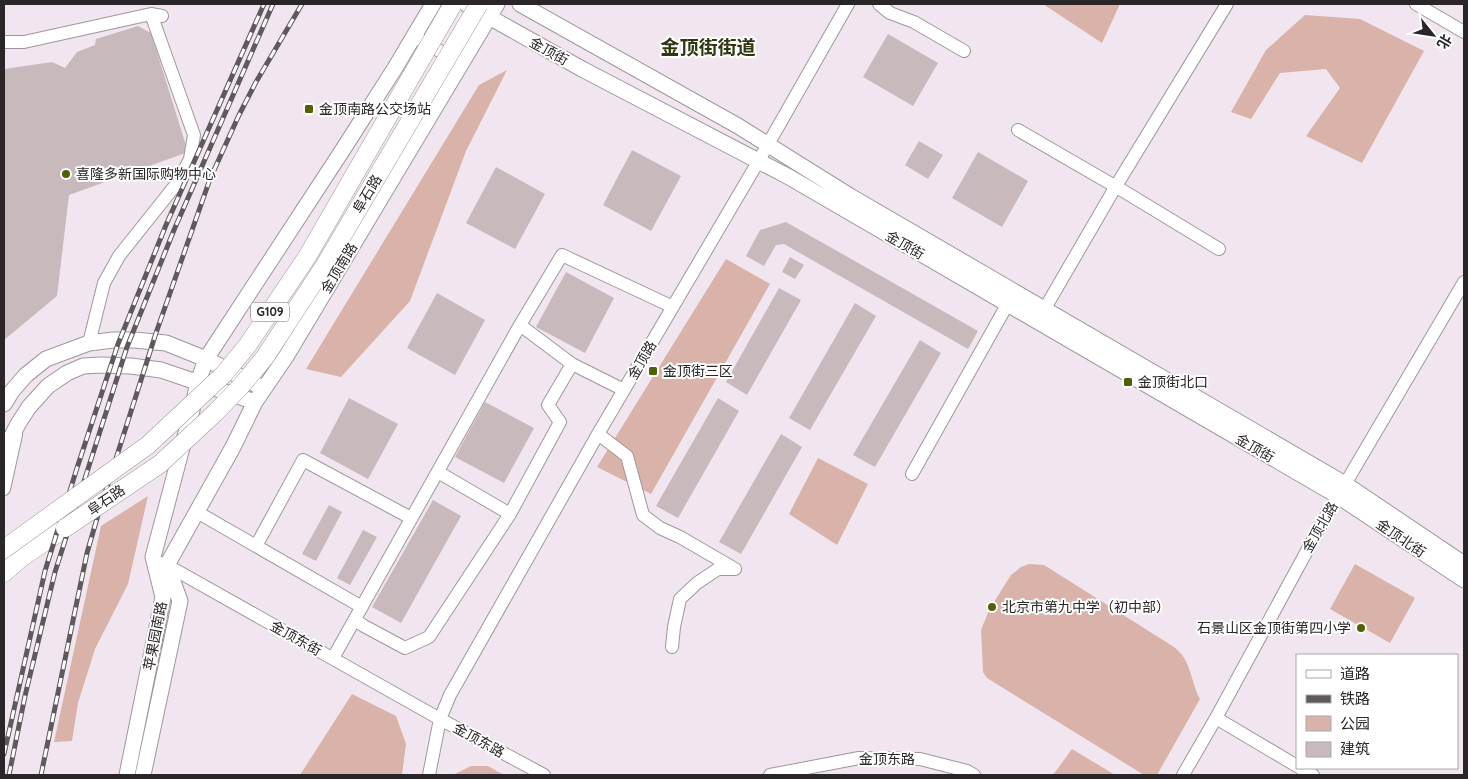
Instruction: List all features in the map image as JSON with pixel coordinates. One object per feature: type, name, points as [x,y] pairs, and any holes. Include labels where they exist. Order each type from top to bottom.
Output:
[{"type":"highway","name":"阜石路","points":[[4,549],[148,445],[218,380],[247,346],[307,257],[453,4]]},
{"type":"highway","name":"阜石路","points":[[4,573],[21,558],[160,464],[241,386],[265,357],[488,8]]},
{"type":"main road","points":[[198,382],[206,359],[342,151],[433,4]]},
{"type":"main road","name":"金顶街","points":[[466,4],[488,8],[582,69],[789,177],[1007,304],[1342,490]]},
{"type":"main road","name":"金顶街","points":[[520,4],[738,126],[850,196],[1044,310],[1342,490]]},
{"type":"main road","name":"金顶南路","points":[[255,402],[292,346],[462,64],[488,8]]},
{"type":"main road","points":[[4,404],[26,375],[46,359],[90,343],[114,340],[134,340],[166,344],[206,359],[264,388]]},
{"type":"main road","points":[[4,451],[29,407],[48,386],[83,366],[131,366],[161,370],[255,402],[198,512],[168,565]]},
{"type":"main road","name":"苹果园南路","points":[[127,775],[163,597],[153,557],[198,382]]},
{"type":"main road","name":"金顶北街","points":[[1342,490],[1464,564]]},
{"type":"main road","name":"金顶北街","points":[[1342,490],[1464,580]]},
{"type":"main road","name":"苹果园南路","points":[[143,775],[180,601],[168,565]]},
{"type":"street","name":"金顶路","points":[[429,775],[440,719],[455,686],[598,434],[758,162],[848,4]]},
{"type":"street","points":[[879,4],[890,13],[914,22],[964,51]]},
{"type":"street","points":[[1044,310],[1116,186],[1227,4]]},
{"type":"street","points":[[1416,4],[1464,32]]},
{"type":"street","points":[[4,42],[24,42],[156,15],[194,135],[190,159],[178,182],[118,256],[104,283],[90,343]]},
{"type":"street","points":[[414,36],[462,64]]},
{"type":"street","points":[[1018,130],[1116,186],[1219,249]]},
{"type":"street","points":[[333,658],[520,325],[562,255],[673,307]]},
{"type":"street","name":"金顶北路","points":[[1183,775],[1321,524],[1464,282]]},
{"type":"street","points":[[912,474],[1007,304]]},
{"type":"street","points":[[520,325],[572,364],[624,390]]},
{"type":"street","points":[[354,620],[405,648],[429,638],[510,514],[560,422],[548,405],[572,364]]},
{"type":"street","points":[[4,489],[18,424]]},
{"type":"street","points":[[598,434],[627,456],[643,515],[660,528],[680,537],[735,569],[718,569],[697,583],[680,598],[672,647]]},
{"type":"street","points":[[256,546],[304,460],[411,518]]},
{"type":"street","points":[[438,472],[510,514]]},
{"type":"street","points":[[198,512],[362,607]]},
{"type":"street","name":"金顶东街","points":[[153,557],[440,719]]},
{"type":"street","points":[[1216,718],[1296,765]]},
{"type":"street","name":"金顶东路","points":[[440,719],[544,775]]},
{"type":"street","name":"金顶东路","points":[[770,775],[858,758],[920,759],[967,771],[974,775]]},
{"type":"street","points":[[1302,769],[1313,775]]},
{"type":"green space","points":[[1043,4],[1120,4],[1102,43]]},
{"type":"green space","points":[[1305,15],[1360,19],[1424,51],[1362,163],[1306,136],[1340,88],[1326,69],[1280,73],[1251,119],[1231,112],[1266,50]]},
{"type":"green space","points":[[507,70],[466,151],[410,301],[341,377],[306,369],[479,85]]},
{"type":"green space","points":[[726,259],[770,284],[651,494],[597,467]]},
{"type":"green space","points":[[818,458],[868,484],[837,545],[789,514]]},
{"type":"green space","points":[[148,496],[128,584],[95,649],[78,703],[72,741],[54,742],[101,526]]},
{"type":"green space","points":[[1029,564],[1044,565],[1174,647],[1184,658],[1200,699],[1157,775],[1144,775],[987,678],[983,672],[981,630],[989,610],[1011,575],[1021,567]]},
{"type":"green space","points":[[1355,564],[1415,598],[1390,643],[1330,609]]},
{"type":"green space","points":[[352,694],[396,716],[406,744],[402,775],[300,775]]},
{"type":"green space","points":[[1072,749],[1115,775],[1053,775]]},
{"type":"green space","points":[[471,766],[488,766],[504,775],[455,775]]},
{"type":"building","name":"喜隆多新国际购物中心","points":[[138,26],[151,33],[188,152],[69,195],[57,296],[4,340],[4,69],[52,62],[65,68],[77,52],[95,45],[96,39]]},
{"type":"building","points":[[888,34],[938,63],[913,106],[863,77]]},
{"type":"building","points":[[919,141],[943,155],[928,179],[905,165]]},
{"type":"building","points":[[632,150],[681,176],[651,231],[603,205]]},
{"type":"building","points":[[978,152],[1028,181],[1002,227],[952,198]]},
{"type":"building","points":[[496,167],[545,194],[515,249],[466,223]]},
{"type":"building","points":[[786,222],[978,331],[968,349],[784,244],[776,245],[764,266],[746,256],[760,230]]},
{"type":"building","points":[[790,257],[804,265],[795,279],[782,272]]},
{"type":"building","points":[[566,272],[614,298],[585,353],[536,327]]},
{"type":"building","points":[[779,288],[801,300],[747,395],[726,382]]},
{"type":"building","points":[[437,293],[485,320],[455,375],[407,348]]},
{"type":"building","points":[[855,303],[876,316],[810,430],[789,418]]},
{"type":"building","points":[[920,340],[941,353],[875,467],[853,455]]},
{"type":"building","points":[[349,398],[398,424],[368,479],[320,453]]},
{"type":"building","points":[[718,398],[739,411],[678,518],[656,506]]},
{"type":"building","points":[[485,402],[534,428],[504,483],[455,457]]},
{"type":"building","points":[[781,434],[802,447],[741,554],[719,542]]},
{"type":"building","points":[[433,500],[461,516],[401,623],[372,607]]},
{"type":"building","points":[[329,505],[342,512],[316,561],[302,554]]},
{"type":"building","points":[[363,530],[377,537],[350,585],[337,578]]},
{"type":"railway","points":[[4,754],[45,571],[118,344],[166,225],[264,4]]},
{"type":"railway","points":[[9,775],[25,696],[55,572],[127,347],[174,230],[273,4]]},
{"type":"railway","points":[[41,775],[87,553],[156,333],[210,179],[256,82],[302,4]]},
{"type":"place","name":"金顶南路公交场站","points":[[309,109]]},
{"type":"place","name":"喜隆多新国际购物中心","points":[[66,174]]},
{"type":"place","name":"金顶街三区","points":[[653,371]]},
{"type":"place","name":"金顶街北口","points":[[1128,382]]},
{"type":"place","name":"北京市第九中学（初中部）","points":[[992,607]]},
{"type":"place","name":"石景山区金顶街第四小学","points":[[1361,628]]},
{"type":"district","name":"金顶街街道","points":[[708,47]]}]
